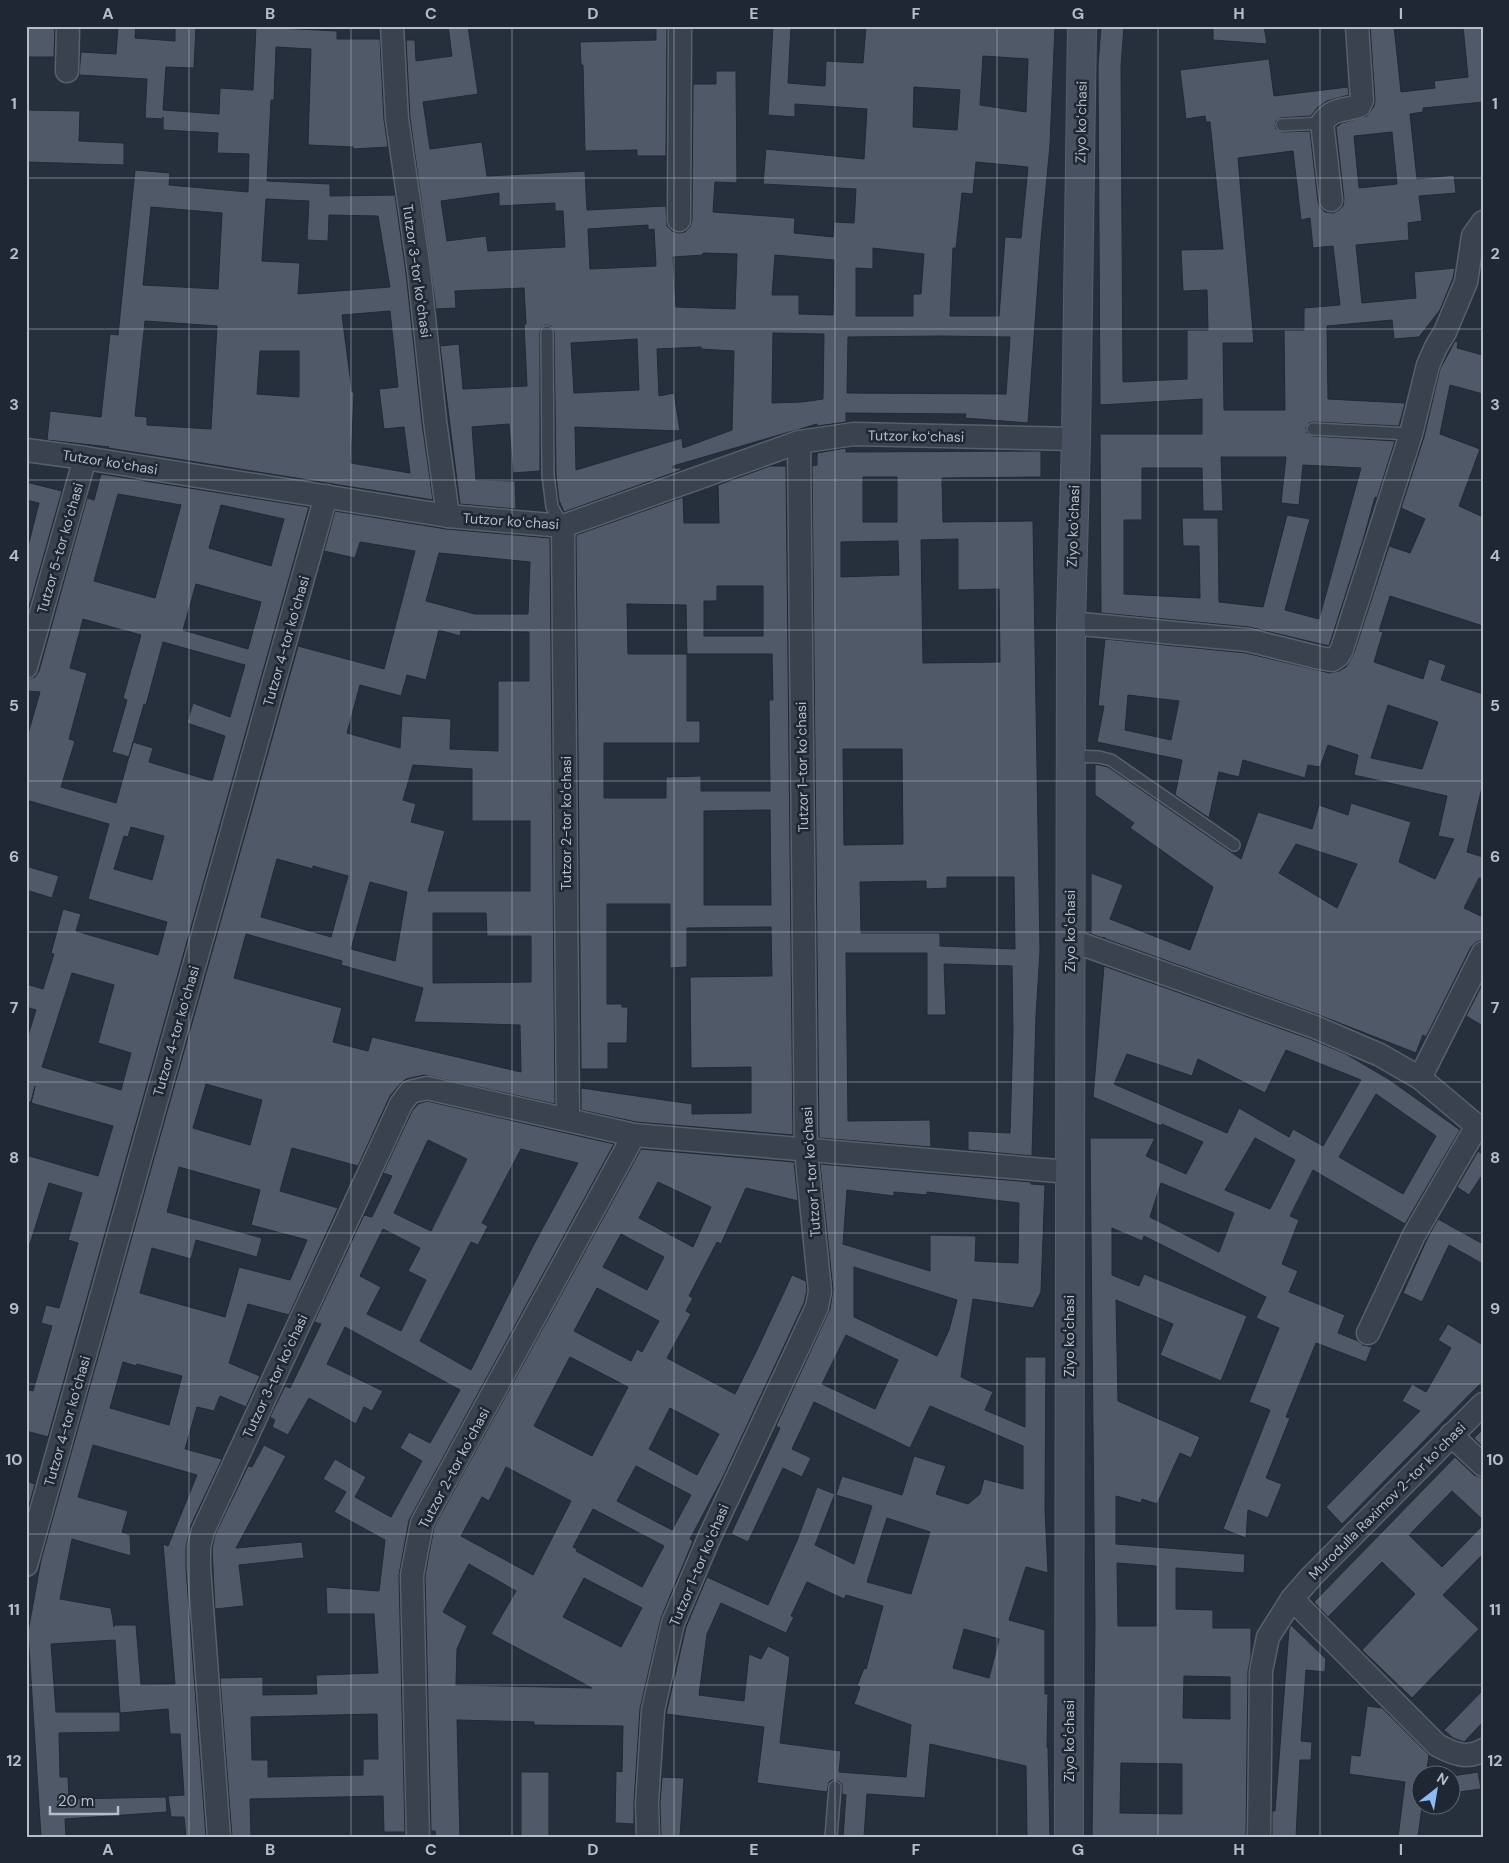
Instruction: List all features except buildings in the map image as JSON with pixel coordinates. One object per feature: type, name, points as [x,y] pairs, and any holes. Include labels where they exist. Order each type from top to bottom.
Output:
[{"type":"street","points":[[67,71],[68,26]]},
{"type":"street","name":"Tutzor 3-tor koʻchasi","points":[[392,26],[397,119],[419,271],[448,516]]},
{"type":"street","points":[[679,220],[680,26]]},
{"type":"street","name":"Ziyo koʻchasi","points":[[1069,1837],[1071,623],[1076,440],[1082,26]]},
{"type":"street","points":[[1331,200],[1322,123],[1327,115],[1339,110],[1359,106],[1362,100],[1357,26]]},
{"type":"street","points":[[1071,623],[1248,640],[1320,658],[1332,660],[1338,656],[1342,649],[1411,434],[1428,365],[1436,347],[1446,332],[1466,282],[1473,236],[1483,222]]},
{"type":"street","name":"Tutzor koʻchasi","points":[[26,450],[448,516],[563,526],[799,442],[854,434],[1076,440]]},
{"type":"street","name":"Tutzor 1-tor koʻchasi","points":[[648,1837],[653,1710],[673,1623],[710,1536],[811,1320],[820,1291],[806,1150],[799,442]]},
{"type":"street","name":"Tutzor 5-tor koʻchasi","points":[[26,667],[85,458]]},
{"type":"street","name":"Tutzor 4-tor koʻchasi","points":[[26,1566],[326,496]]},
{"type":"street","name":"Tutzor 2-tor koʻchasi","points":[[563,526],[568,1119]]},
{"type":"street","points":[[1070,940],[1315,1027],[1380,1055],[1420,1078],[1480,1129],[1414,1235],[1368,1334]]},
{"type":"street","points":[[1420,1078],[1483,953]]},
{"type":"street","name":"Tutzor 3-tor koʻchasi","points":[[219,1837],[199,1547],[204,1531],[401,1104],[410,1092],[427,1088],[634,1135],[1069,1172]]},
{"type":"street","name":"Tutzor 2-tor koʻchasi","points":[[418,1837],[412,1575],[422,1523],[634,1135]]},
{"type":"street","name":"Murodulla Raximov 2-tor koʻchasi","points":[[1259,1837],[1261,1671],[1268,1637],[1292,1599],[1311,1577],[1483,1404]]},
{"type":"street","points":[[1452,1435],[1483,1466]]},
{"type":"street","points":[[1292,1599],[1432,1742],[1456,1754],[1474,1755],[1483,1750]]},
{"type":"lane","points":[[1282,125],[1322,123]]},
{"type":"lane","points":[[547,332],[548,475],[552,507],[563,526]]},
{"type":"lane","points":[[1313,429],[1411,434]]},
{"type":"lane","points":[[1071,756],[1099,757],[1111,760],[1234,845]]},
{"type":"lane","points":[[832,1837],[835,1787]]}]
